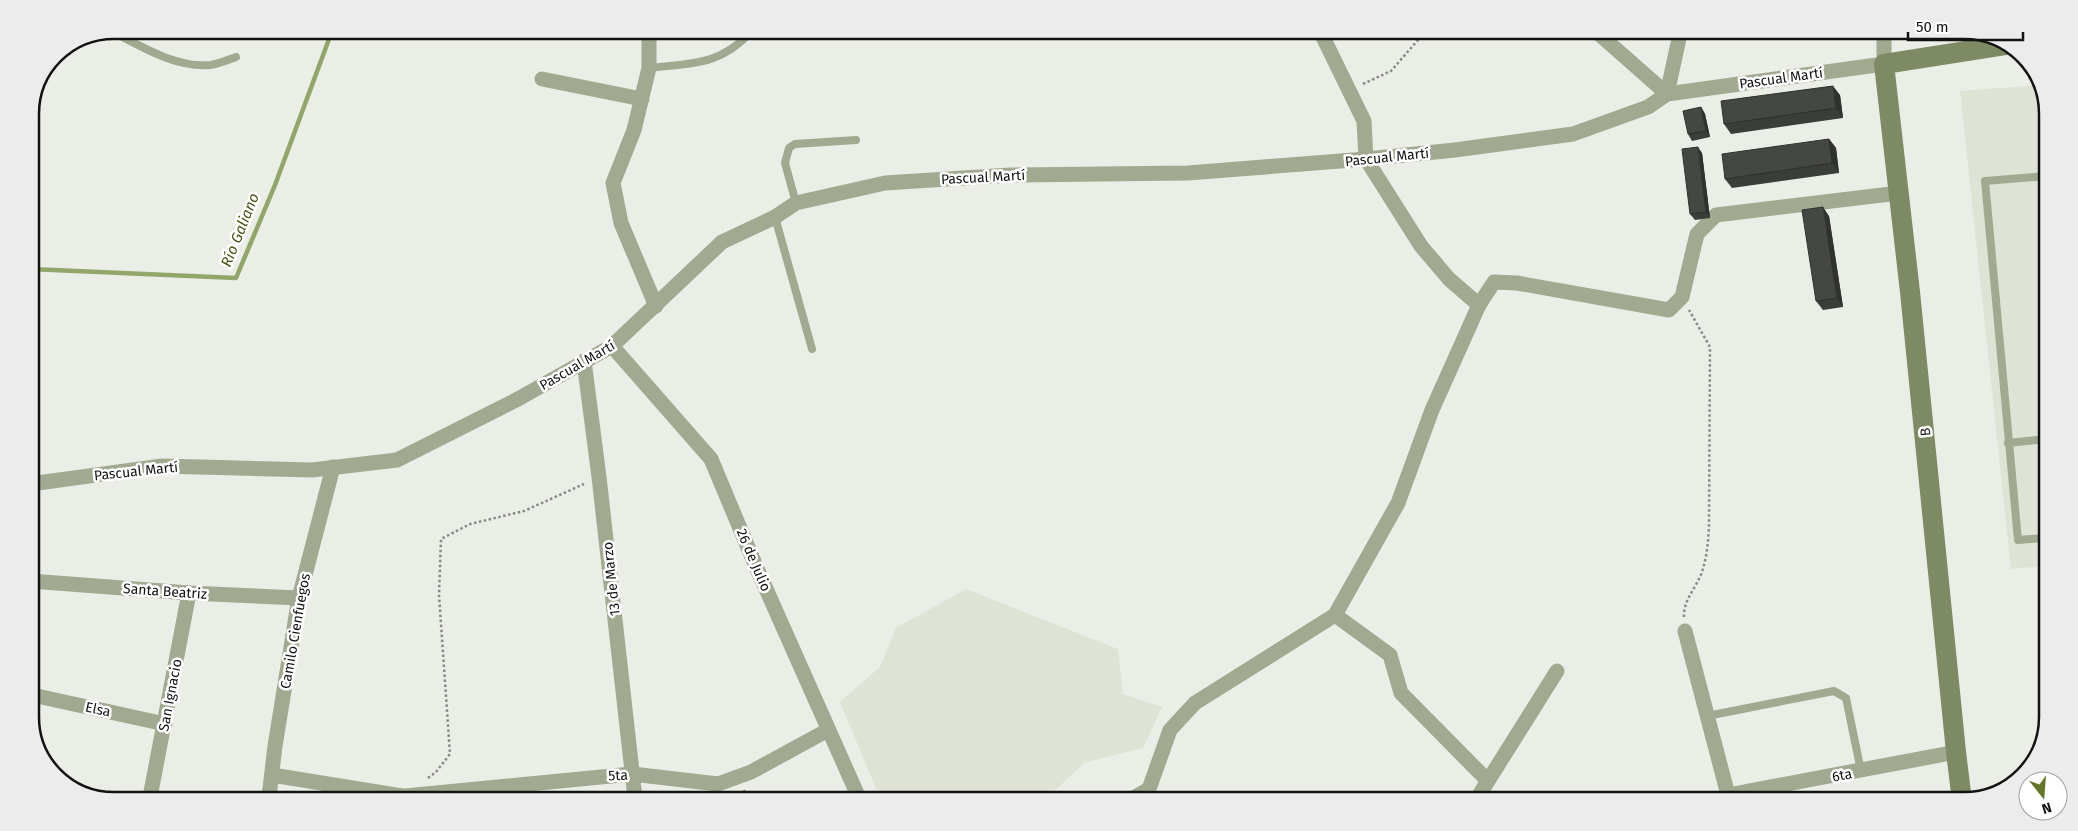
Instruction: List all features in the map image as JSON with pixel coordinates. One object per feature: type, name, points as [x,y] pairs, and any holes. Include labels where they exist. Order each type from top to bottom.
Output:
[{"type":"street","points":[[649,39],[649,68],[642,99],[634,130],[613,183],[621,222],[656,306]]},
{"type":"street","points":[[1324,39],[1348,92],[1364,121],[1366,159],[1420,246],[1449,279],[1479,305]]},
{"type":"street","points":[[1605,39],[1667,94],[1679,39]]},
{"type":"street","points":[[1884,39],[1884,64]]},
{"type":"street","name":"Pascual Martí","points":[[39,483],[162,466],[312,470],[397,460],[518,399],[612,346],[722,242],[775,217],[796,204],[885,183],[1010,175],[1188,173],[1366,159],[1573,134],[1648,108],[1667,94],[1996,46]]},
{"type":"street","name":"B","points":[[1884,64],[1928,462],[1961,792]]},
{"type":"street","points":[[542,79],[642,99]]},
{"type":"street","points":[[1144,792],[1149,789],[1170,730],[1195,703],[1335,615],[1398,503],[1432,410],[1479,305],[1494,282],[1517,283],[1669,310],[1682,297],[1698,234],[1716,215],[1899,193]]},
{"type":"street","name":"26 de Julio","points":[[612,346],[711,459],[856,792]]},
{"type":"street","name":"13 de Marzo","points":[[584,361],[634,792]]},
{"type":"street","name":"Camilo Cienfuegos","points":[[270,792],[299,598],[333,467]]},
{"type":"street","name":"Santa Beatriz","points":[[39,582],[189,593],[299,598]]},
{"type":"street","name":"San Ignacio","points":[[151,792],[189,593]]},
{"type":"street","points":[[1335,615],[1390,655],[1401,693],[1488,781]]},
{"type":"street","points":[[1685,631],[1707,716]]},
{"type":"street","points":[[1481,792],[1557,671]]},
{"type":"street","name":"Elsa","points":[[39,696],[165,724]]},
{"type":"street","name":"6ta","points":[[1707,716],[1727,792]]},
{"type":"street","name":"5ta","points":[[449,792],[632,774],[718,784],[751,772],[828,730]]},
{"type":"street","name":"6ta","points":[[1750,792],[1861,772],[1956,752]]},
{"type":"street","name":"5ta","points":[[272,775],[369,792]]},
{"type":"lane","points":[[127,39],[162,57],[196,65],[212,65],[236,57]]},
{"type":"lane","points":[[649,68],[717,58],[729,52],[743,39]]},
{"type":"lane","points":[[796,204],[785,163],[789,148],[795,144],[856,140]]},
{"type":"lane","points":[[2039,177],[1985,181],[2018,540],[2039,538]]},
{"type":"lane","points":[[775,217],[812,349]]},
{"type":"lane","points":[[2008,443],[2039,440]]},
{"type":"lane","points":[[1707,716],[1834,691],[1846,698],[1861,772]]},
{"type":"path","points":[[1348,92],[1390,70],[1418,39]]},
{"type":"path","points":[[1682,297],[1710,347],[1708,551],[1700,576],[1684,608],[1685,631]]},
{"type":"path","points":[[406,792],[436,772],[450,754],[439,595],[441,539],[470,524],[524,511],[599,477]]},
{"type":"shaded area","points":[[2034,85],[2038,99],[2039,567],[2011,569],[1960,91]]},
{"type":"shaded area","points":[[966,589],[1118,649],[1123,694],[1162,707],[1143,748],[1084,763],[1053,792],[878,792],[840,702],[880,667],[896,628]]},
{"type":"building","points":[[1833,86],[1836,108],[1724,124],[1721,101]]},
{"type":"building","points":[[1701,107],[1706,131],[1688,134],[1683,111]]},
{"type":"building","points":[[1829,139],[1832,163],[1725,179],[1722,154]]},
{"type":"building","points":[[1698,147],[1706,212],[1690,214],[1682,149]]},
{"type":"building","points":[[1823,207],[1837,298],[1816,301],[1802,210]]},
{"type":"waterway","name":"Río Galiano","points":[[39,269],[236,278],[275,185],[329,39]]}]
